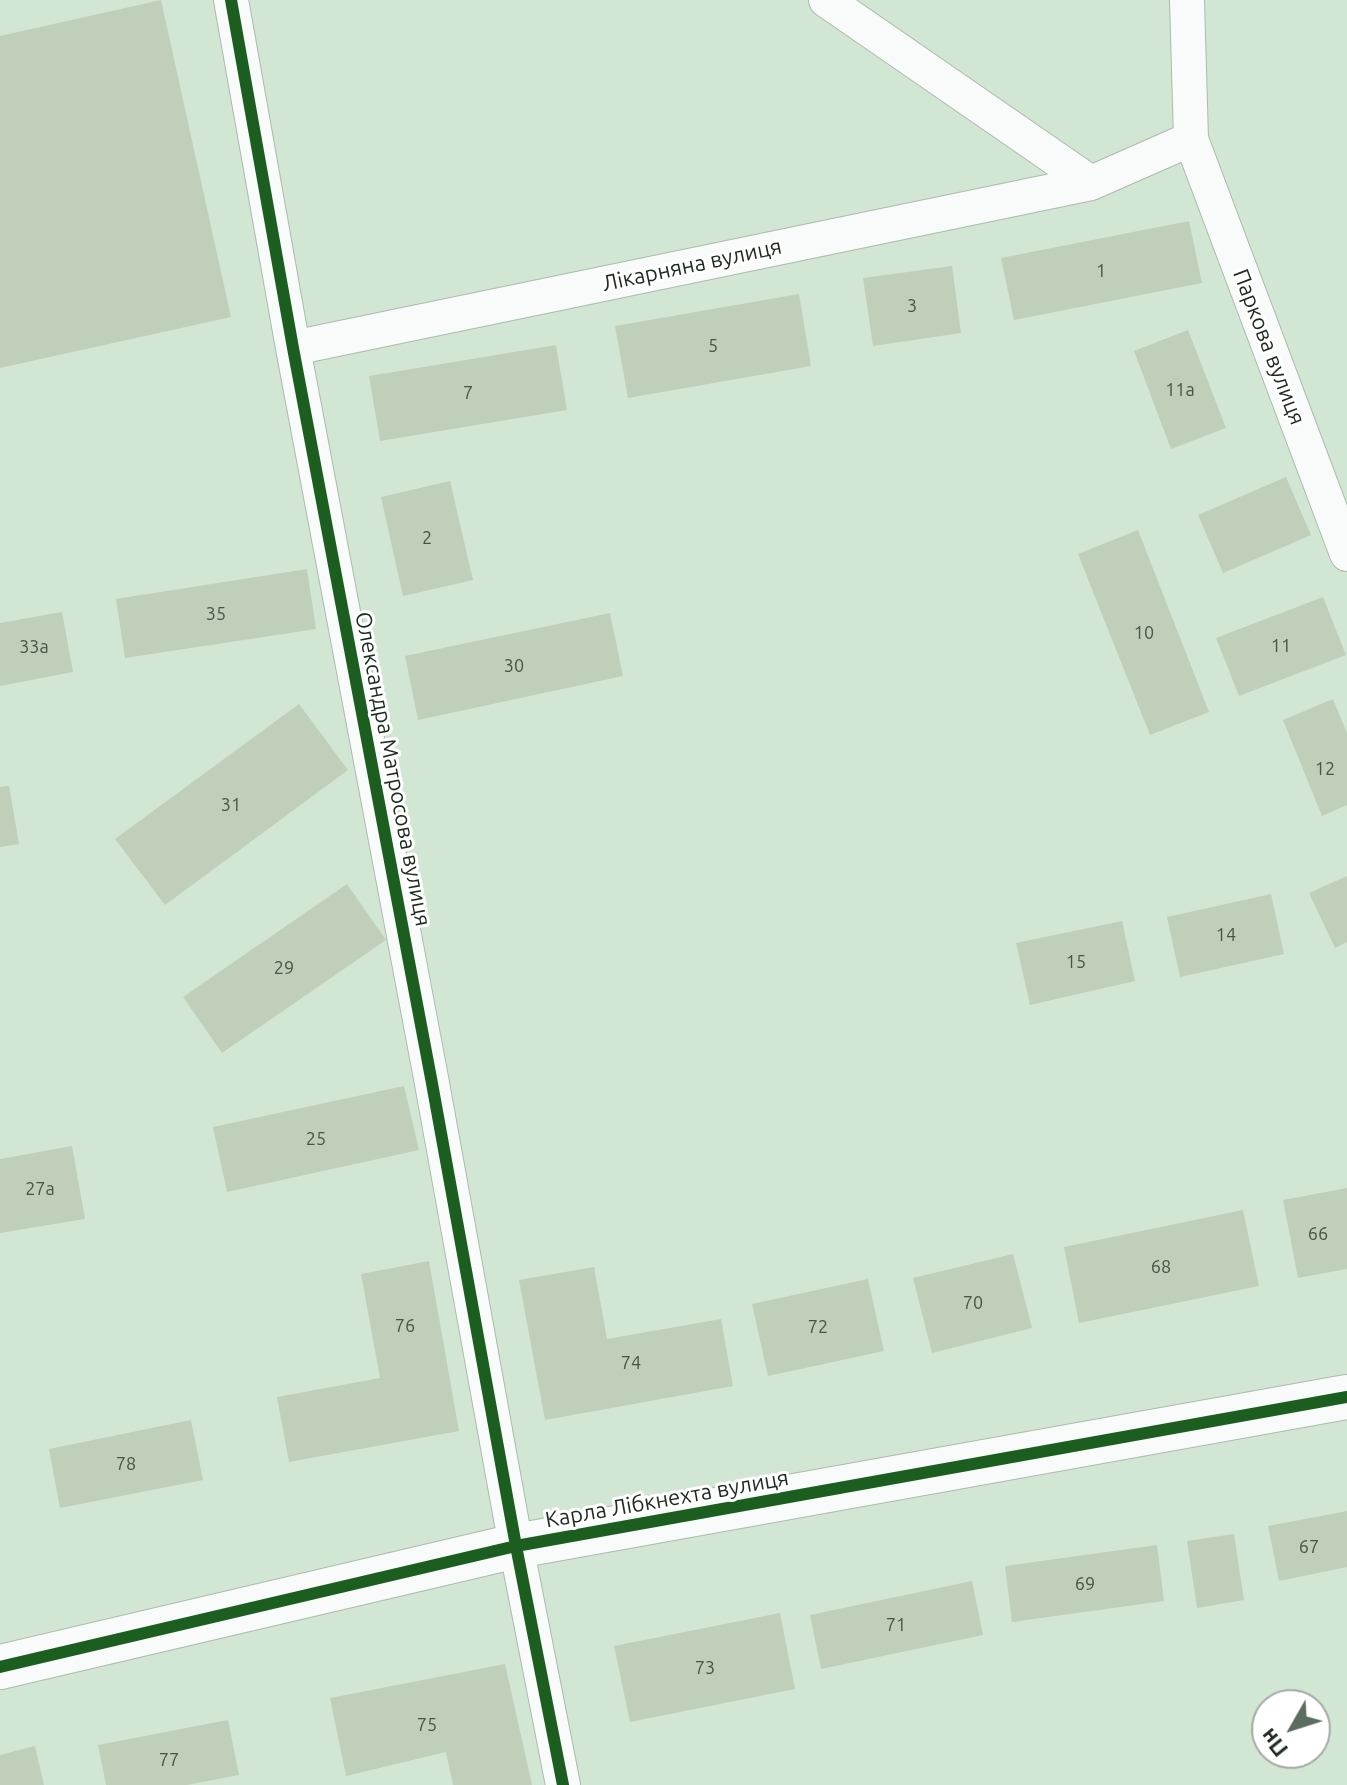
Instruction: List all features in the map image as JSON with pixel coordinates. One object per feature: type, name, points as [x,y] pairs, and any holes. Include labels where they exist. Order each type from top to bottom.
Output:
[{"type":"street","name":"Олександра Матросова вулиця","points":[[231,0],[293,348],[563,1785]]},
{"type":"street","points":[[826,0],[1091,183],[1191,139]]},
{"type":"street","name":"Паркова вулиця","points":[[1187,0],[1191,139],[1347,554]]},
{"type":"street","name":"Лікарняна вулиця","points":[[293,348],[1091,183]]},
{"type":"street","name":"Карла Лібкнехта вулиця","points":[[0,1667],[516,1546],[1347,1397]]},
{"type":"building","points":[[161,0],[231,317],[0,368],[0,36]]},
{"type":"building","points":[[1189,221],[1202,283],[1014,320],[1001,258]]},
{"type":"building","points":[[952,266],[961,333],[873,346],[863,278]]},
{"type":"building","points":[[799,294],[811,366],[628,398],[615,326]]},
{"type":"building","points":[[1188,330],[1226,428],[1171,449],[1134,351]]},
{"type":"building","points":[[556,345],[567,410],[380,441],[369,376]]},
{"type":"building","points":[[1286,477],[1311,535],[1223,573],[1198,515]]},
{"type":"building","points":[[450,481],[473,580],[403,596],[381,497]]},
{"type":"building","points":[[1138,530],[1209,712],[1150,735],[1078,554]]},
{"type":"building","points":[[307,569],[316,629],[125,658],[116,599]]},
{"type":"building","points":[[1323,597],[1346,655],[1239,696],[1216,638]]},
{"type":"building","points":[[62,612],[73,672],[0,686],[0,623]]},
{"type":"building","points":[[610,613],[623,676],[418,720],[405,656]]},
{"type":"building","points":[[1333,699],[1347,733],[1347,805],[1322,816],[1283,720]]},
{"type":"building","points":[[299,704],[348,770],[165,905],[115,839]]},
{"type":"building","points":[[9,786],[19,844],[0,847],[0,787]]},
{"type":"building","points":[[1347,876],[1347,942],[1335,948],[1309,893]]},
{"type":"building","points":[[347,884],[386,940],[222,1053],[183,997]]},
{"type":"building","points":[[1271,894],[1284,954],[1180,977],[1167,917]]},
{"type":"building","points":[[1122,921],[1135,981],[1030,1005],[1016,943]]},
{"type":"building","points":[[404,1086],[419,1150],[227,1192],[213,1127]]},
{"type":"building","points":[[72,1146],[85,1219],[0,1233],[0,1159]]},
{"type":"building","points":[[1347,1188],[1347,1269],[1298,1278],[1283,1200]]},
{"type":"building","points":[[1243,1210],[1259,1286],[1079,1323],[1064,1247]]},
{"type":"building","points":[[1013,1254],[1032,1328],[932,1353],[913,1278]]},
{"type":"building","points":[[429,1261],[459,1431],[289,1462],[277,1397],[380,1378],[361,1274]]},
{"type":"building","points":[[594,1267],[607,1339],[721,1319],[733,1386],[545,1420],[519,1280]]},
{"type":"building","points":[[868,1279],[884,1351],[768,1376],[752,1304]]},
{"type":"building","points":[[191,1420],[203,1480],[60,1508],[49,1449]]},
{"type":"building","points":[[1347,1511],[1347,1567],[1279,1581],[1268,1526]]},
{"type":"building","points":[[1234,1534],[1244,1600],[1197,1608],[1187,1541]]},
{"type":"building","points":[[1157,1545],[1164,1601],[1012,1622],[1005,1566]]},
{"type":"building","points":[[972,1581],[983,1635],[821,1669],[810,1615]]},
{"type":"building","points":[[780,1613],[795,1689],[630,1722],[614,1646]]},
{"type":"building","points":[[505,1664],[532,1785],[453,1785],[446,1752],[346,1776],[330,1698]]},
{"type":"building","points":[[228,1720],[239,1775],[187,1785],[106,1785],[98,1745]]},
{"type":"building","points":[[35,1746],[44,1785],[0,1785],[0,1755]]},
{"type":"cycle path","points":[[231,0],[293,348],[563,1785]]},
{"type":"cycle path","points":[[0,1667],[516,1546],[1347,1397]]}]
